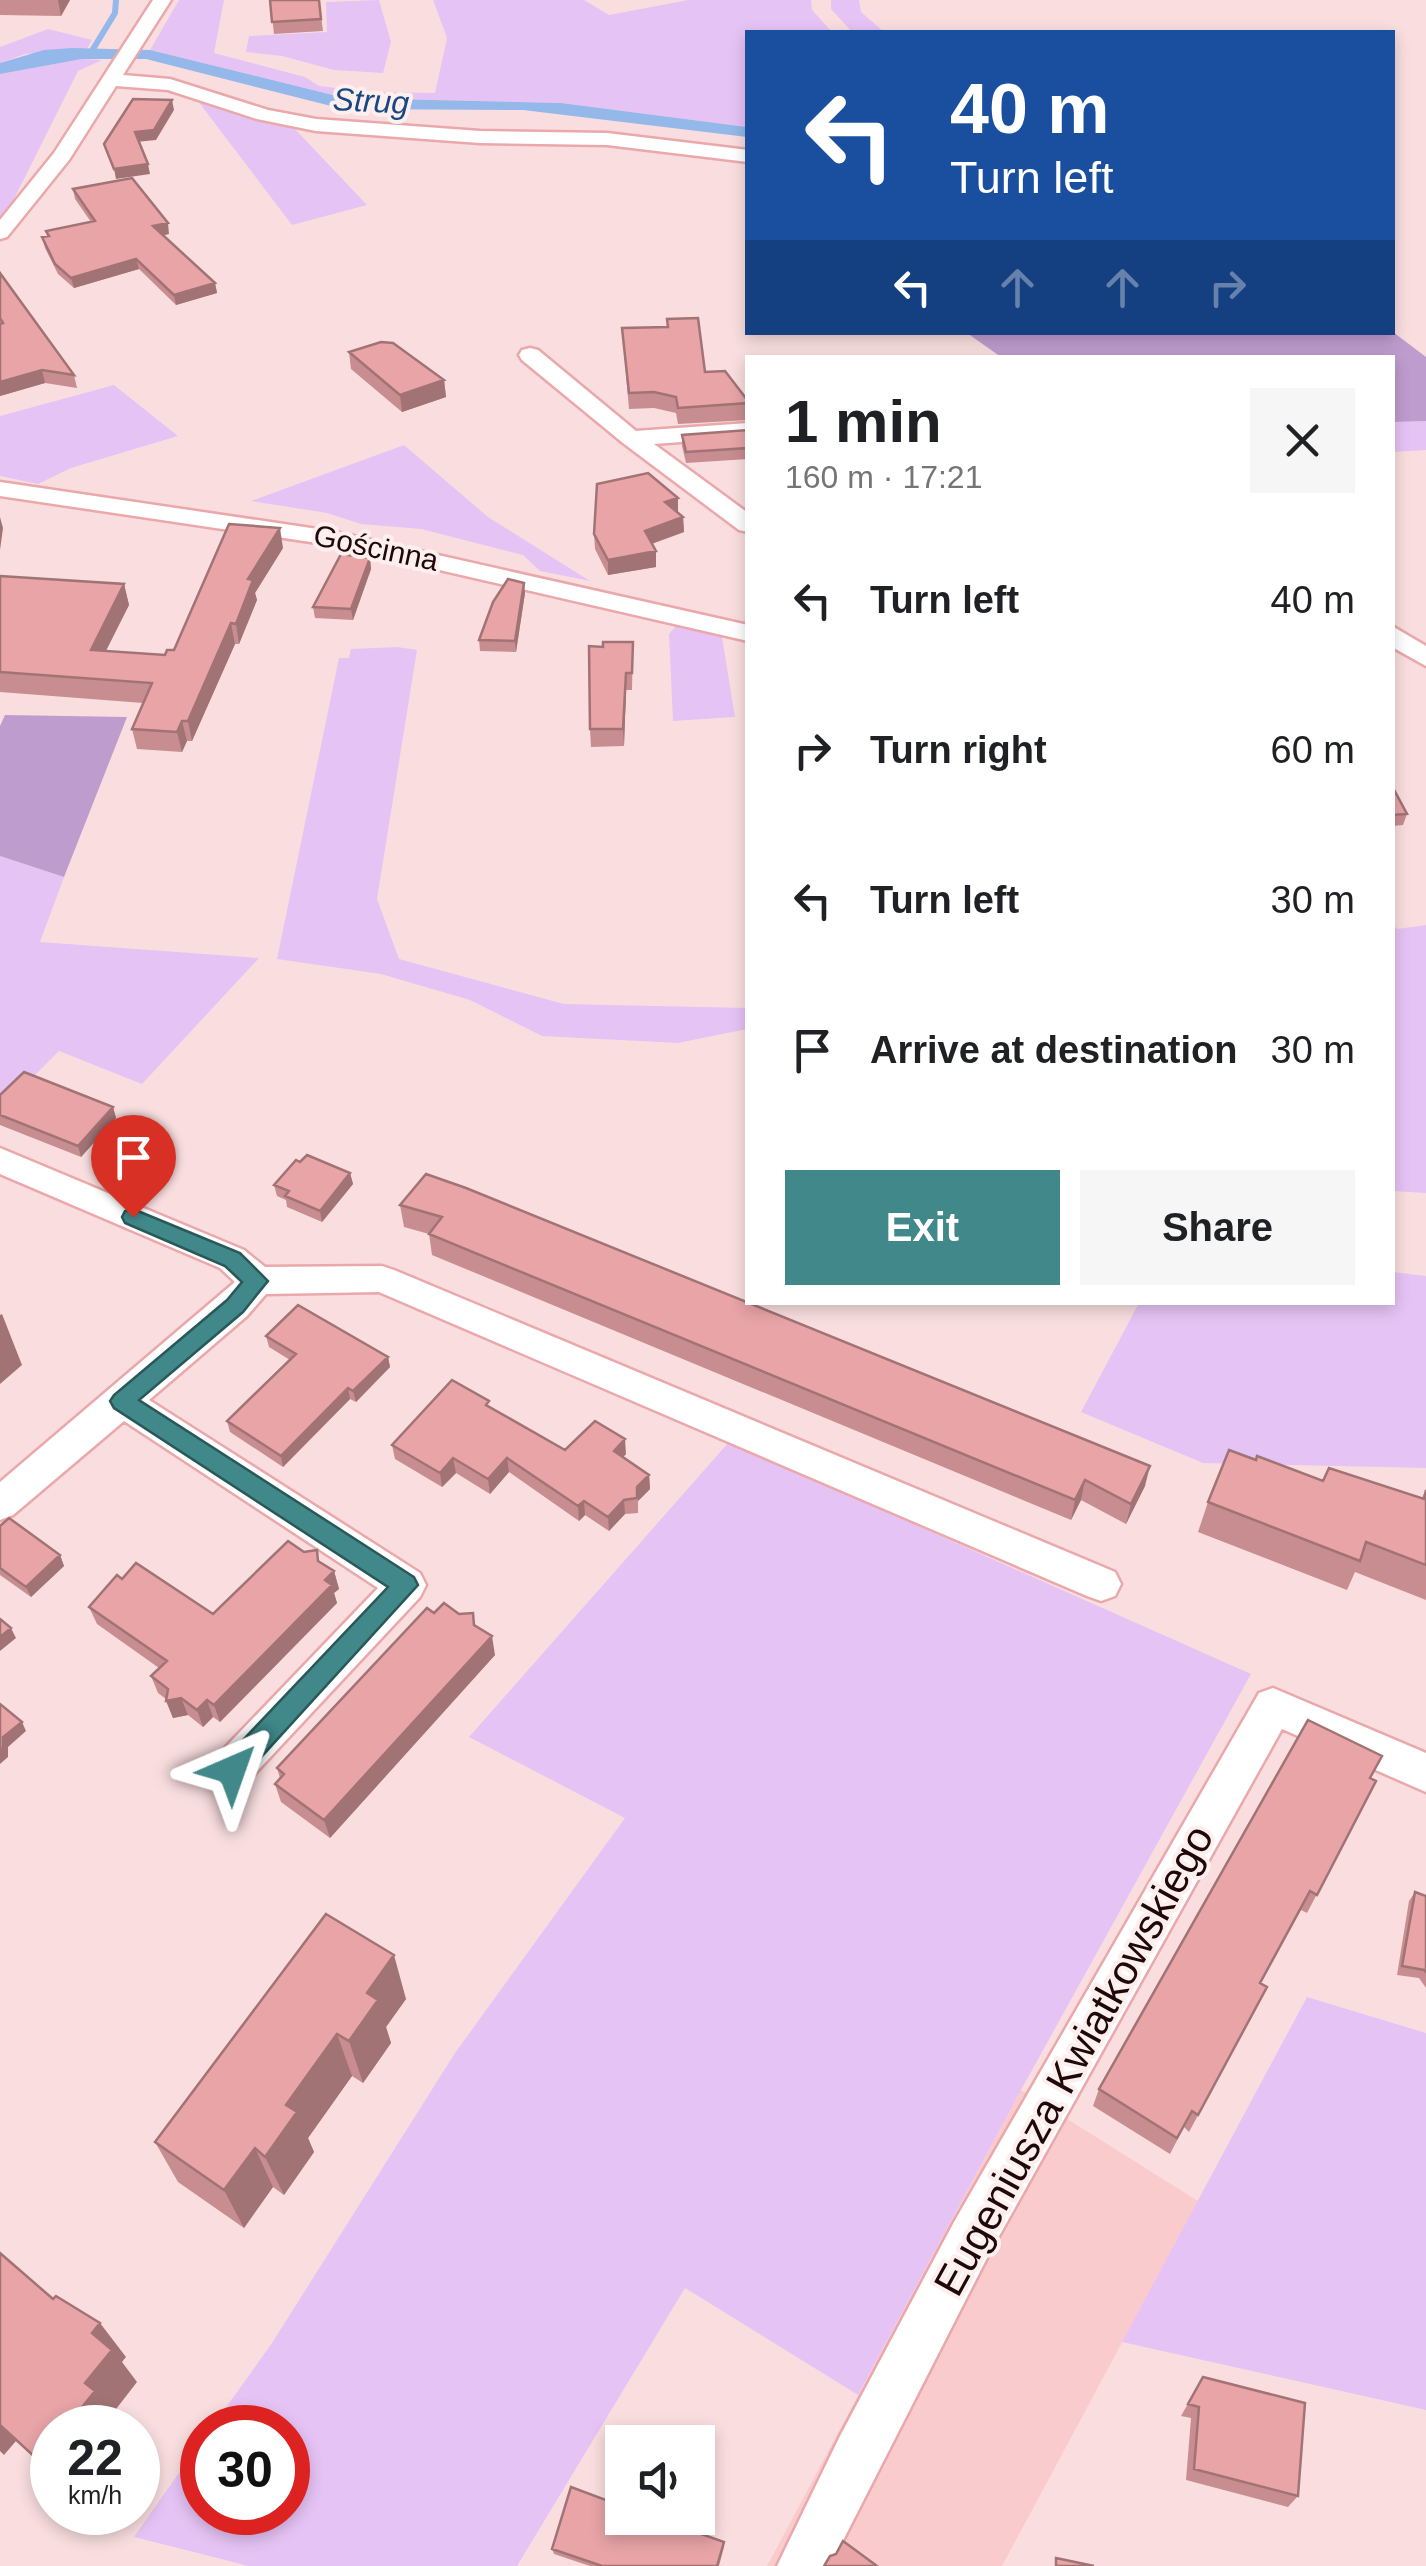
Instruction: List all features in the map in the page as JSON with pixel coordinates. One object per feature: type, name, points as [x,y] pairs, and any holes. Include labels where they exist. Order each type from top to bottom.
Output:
[{"type":"street","points":[[0,233],[62,156],[162,0]]},
{"type":"street","points":[[114,76],[170,85],[264,115],[316,125],[480,137],[607,139],[745,156]]},
{"type":"street","points":[[530,355],[631,438],[745,523]]},
{"type":"street","points":[[631,438],[745,430]]},
{"type":"street","name":"Gościnna","points":[[0,489],[331,538],[745,631]]},
{"type":"street","points":[[1395,636],[1426,658]]},
{"type":"street","points":[[0,1160],[232,1260],[256,1281],[382,1279],[1101,1584]]},
{"type":"street","points":[[0,1504],[235,1306],[256,1281]]},
{"type":"street","points":[[122,1401],[406,1585],[232,1770]]},
{"type":"street","name":"Eugeniusza Kwiatkowskiego","points":[[803,2566],[862,2443],[1023,2140],[1273,1706],[1426,1773]]},
{"type":"shaded area","points":[[179,0],[224,0],[214,53],[305,77],[319,86],[435,93],[447,38],[433,0],[584,0],[609,15],[688,0],[811,0],[812,10],[830,30],[745,30],[745,127],[561,103],[345,98],[150,50]]},
{"type":"shaded area","points":[[379,0],[391,42],[383,73],[334,70],[282,56],[246,52],[249,36],[327,32],[326,2]]},
{"type":"shaded area","points":[[831,0],[859,0],[861,12],[882,30],[850,30],[831,9]]},
{"type":"shaded area","points":[[48,29],[92,40],[87,49],[25,54],[0,63],[0,47]]},
{"type":"shaded area","points":[[82,59],[102,60],[78,71],[10,207],[0,218],[0,74]]},
{"type":"shaded area","points":[[194,96],[293,127],[367,205],[292,225]]},
{"type":"shaded area","points":[[1395,334],[1426,357],[1426,421],[1395,422],[1395,355],[998,355],[970,335]]},
{"type":"shaded area","points":[[114,385],[178,436],[71,468],[38,484],[0,476],[0,416]]},
{"type":"shaded area","points":[[1426,421],[1426,450],[1395,452],[1395,422]]},
{"type":"shaded area","points":[[404,445],[488,517],[590,581],[540,571],[523,555],[421,529],[361,524],[327,513],[251,501]]},
{"type":"shaded area","points":[[676,626],[722,637],[735,717],[673,721],[669,634]]},
{"type":"shaded area","points":[[351,649],[417,650],[377,899],[399,959],[564,1004],[745,1008],[745,1029],[678,1043],[542,1036],[470,1000],[381,974],[277,959],[339,658],[349,658]]},
{"type":"shaded area","points":[[5,715],[127,717],[64,877],[0,856],[0,726]]},
{"type":"shaded area","points":[[0,856],[64,877],[40,942],[259,958],[142,1084],[59,1051],[0,1110]]},
{"type":"shaded area","points":[[1426,925],[1426,1193],[1395,1191],[1395,927]]},
{"type":"shaded area","points":[[1395,1272],[1426,1276],[1426,1468],[1203,1463],[1081,1412],[1138,1305],[1395,1305]]},
{"type":"shaded area","points":[[729,1442],[1251,1674],[858,2395],[685,2288],[517,2566],[249,2566],[134,2537],[160,2535],[160,2500],[180,2471],[180,2535],[310,2535],[310,2405],[228,2405],[272,2343],[455,2053],[625,1818],[469,1737]]},
{"type":"shaded area","points":[[1307,1997],[1426,2033],[1426,2410],[1122,2342]]},
{"type":"shaded area","points":[[1021,2090],[1198,2201],[1002,2566],[767,2566]]},
{"type":"water","name":"Strug","points":[[44,50],[150,50],[345,98],[561,103],[745,127],[745,137],[523,110],[343,109],[146,59],[82,59],[0,74],[0,63]]},
{"type":"building","points":[[270,0],[319,0],[321,19],[272,22]]},
{"type":"building","points":[[133,99],[172,100],[154,130],[135,132],[148,164],[114,169],[104,144]]},
{"type":"building","points":[[132,178],[168,223],[153,226],[215,283],[174,295],[136,259],[71,278],[55,264],[42,237],[49,236],[46,231],[95,221],[73,189]]},
{"type":"building","points":[[0,273],[74,375],[42,370],[0,382]]},
{"type":"building","points":[[698,318],[705,372],[725,371],[745,397],[745,403],[678,408],[676,397],[654,392],[629,393],[622,328],[668,327],[667,319]]},
{"type":"building","points":[[381,342],[393,343],[444,380],[400,395],[349,352]]},
{"type":"building","points":[[745,430],[745,448],[686,452],[682,435]]},
{"type":"building","points":[[648,473],[678,498],[665,502],[683,517],[645,531],[656,551],[608,560],[594,534],[597,484]]},
{"type":"building","points":[[229,524],[280,528],[248,579],[253,580],[236,624],[231,623],[188,721],[182,721],[177,732],[132,729],[152,683],[0,672],[0,576],[124,584],[91,650],[165,655],[167,650],[174,650]]},
{"type":"building","points":[[341,554],[370,558],[351,609],[313,607]]},
{"type":"building","points":[[508,579],[524,583],[515,641],[479,640],[493,602]]},
{"type":"building","points":[[603,642],[633,642],[632,673],[626,673],[623,729],[590,729],[589,646],[603,647]]},
{"type":"building","points":[[1395,792],[1407,814],[1395,815]]},
{"type":"building","points":[[24,1072],[113,1107],[78,1146],[0,1115],[0,1095]]},
{"type":"building","points":[[307,1155],[350,1173],[320,1211],[285,1196],[289,1191],[274,1185],[296,1160],[300,1162]]},
{"type":"building","points":[[426,1174],[1150,1466],[1131,1504],[1085,1480],[1075,1500],[429,1234],[442,1217],[400,1205]]},
{"type":"building","points":[[298,1305],[388,1357],[353,1391],[348,1388],[281,1456],[227,1421],[296,1354],[266,1336]]},
{"type":"building","points":[[452,1380],[489,1401],[486,1405],[565,1450],[595,1421],[625,1439],[614,1451],[649,1475],[637,1487],[637,1498],[624,1500],[608,1517],[584,1501],[578,1506],[507,1458],[488,1479],[453,1458],[440,1473],[392,1445]]},
{"type":"building","points":[[1229,1450],[1256,1460],[1257,1456],[1323,1481],[1329,1468],[1424,1499],[1426,1490],[1426,1565],[1366,1542],[1360,1561],[1208,1502]]},
{"type":"building","points":[[9,1518],[60,1555],[26,1587],[0,1568],[0,1526]]},
{"type":"building","points":[[288,1541],[304,1552],[317,1550],[318,1561],[334,1571],[325,1580],[332,1585],[214,1705],[207,1700],[197,1710],[181,1698],[166,1701],[168,1689],[151,1676],[167,1661],[89,1607],[117,1575],[122,1579],[136,1563],[213,1614]]},
{"type":"building","points":[[444,1603],[459,1614],[473,1613],[474,1625],[492,1636],[324,1820],[275,1784],[284,1774],[277,1768],[427,1608],[434,1613]]},
{"type":"building","points":[[0,1619],[11,1628],[0,1637]]},
{"type":"building","points":[[0,1704],[22,1722],[3,1737],[0,1750]]},
{"type":"building","points":[[1308,1720],[1382,1756],[1370,1778],[1376,1781],[1317,1895],[1310,1891],[1260,1983],[1267,1987],[1198,2115],[1192,2111],[1177,2138],[1099,2089]]},
{"type":"building","points":[[1415,1892],[1426,1896],[1426,1972],[1402,1966]]},
{"type":"building","points":[[326,1914],[394,1955],[367,1993],[378,2000],[349,2041],[337,2034],[286,2105],[297,2112],[265,2157],[255,2148],[224,2190],[155,2142]]},
{"type":"building","points":[[0,2253],[53,2299],[56,2296],[100,2323],[92,2333],[112,2350],[85,2383],[95,2391],[84,2405],[30,2405],[30,2453],[0,2425]]},
{"type":"building","points":[[1203,2377],[1305,2403],[1298,2496],[1194,2469],[1199,2407],[1188,2404]]},
{"type":"building","points":[[571,2487],[605,2500],[605,2535],[704,2535],[724,2542],[717,2566],[602,2566],[552,2549]]},
{"type":"building","points":[[843,2541],[877,2566],[824,2566]]},
{"type":"building","points":[[1056,2558],[1094,2566],[1056,2566]]},
{"type":"waterway","points":[[90,54],[115,13],[116,0]]},
{"type":"route","points":[[133,1217],[232,1260],[256,1281],[235,1306],[122,1401],[406,1585],[232,1770]]}]
